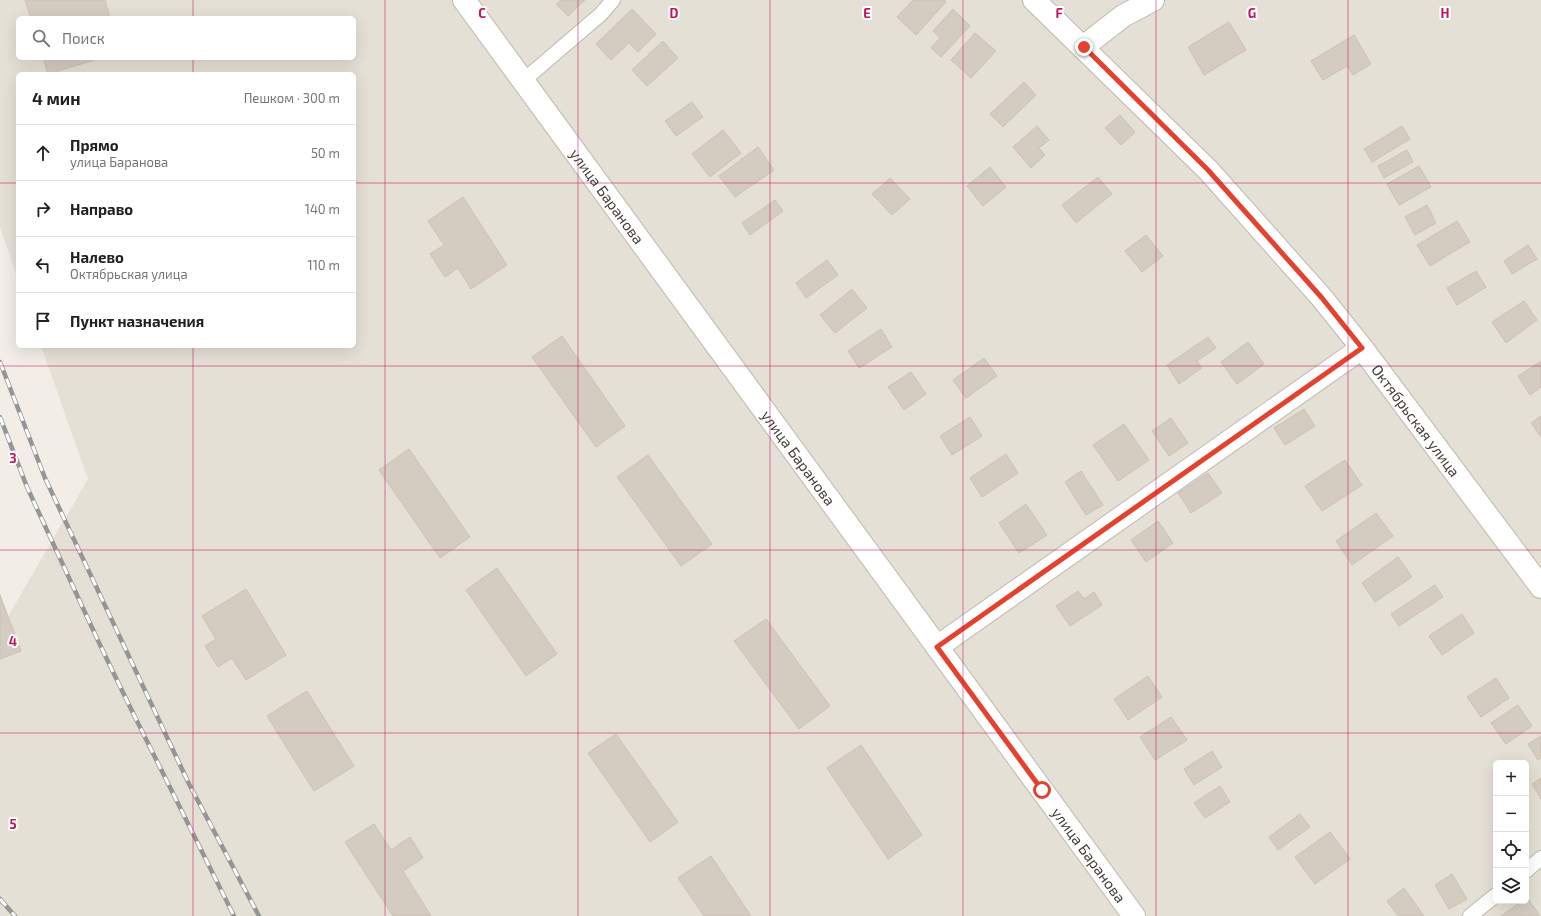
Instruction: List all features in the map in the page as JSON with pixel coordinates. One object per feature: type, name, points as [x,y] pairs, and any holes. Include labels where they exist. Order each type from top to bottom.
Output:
[{"type":"street","name":"улица Баранова","points":[[464,0],[1134,916]]},
{"type":"street","name":"Октябрьская улица","points":[[1034,0],[1084,47],[1208,170],[1322,298],[1362,348],[1541,588]]},
{"type":"street","points":[[1084,47],[1123,16],[1153,0]]},
{"type":"street","points":[[937,647],[1362,348]]},
{"type":"lane","points":[[524,80],[601,14],[613,0]]},
{"type":"lane","points":[[1529,868],[1541,858]]},
{"type":"lane","points":[[1470,916],[1493,897]]},
{"type":"shaded area","points":[[0,0],[1541,0],[1541,916],[0,916],[0,630],[88,479],[42,348],[356,348],[356,72],[16,72],[16,273],[0,227]]},
{"type":"building","points":[[25,0],[105,0],[109,16],[30,16]]},
{"type":"building","points":[[561,0],[585,0],[568,16],[556,4]]},
{"type":"building","points":[[913,0],[944,0],[946,2],[916,35],[897,17]]},
{"type":"building","points":[[632,9],[656,34],[638,52],[629,43],[611,60],[596,44]]},
{"type":"building","points":[[953,9],[970,26],[941,57],[931,48],[940,38],[933,31]]},
{"type":"building","points":[[1229,22],[1246,50],[1204,75],[1188,47]]},
{"type":"building","points":[[975,33],[996,51],[971,78],[951,60]]},
{"type":"building","points":[[1354,35],[1371,64],[1353,75],[1347,66],[1323,80],[1311,61]]},
{"type":"building","points":[[663,41],[678,58],[647,86],[632,70]]},
{"type":"building","points":[[44,60],[94,60],[55,72],[47,72]]},
{"type":"building","points":[[1024,82],[1036,95],[1003,127],[990,114]]},
{"type":"building","points":[[692,102],[703,117],[676,136],[665,121]]},
{"type":"building","points":[[1120,115],[1135,132],[1121,145],[1105,128]]},
{"type":"building","points":[[1037,126],[1049,140],[1039,148],[1045,155],[1031,168],[1013,147]]},
{"type":"building","points":[[1402,126],[1410,139],[1372,162],[1364,149]]},
{"type":"building","points":[[723,130],[741,153],[710,177],[692,154]]},
{"type":"building","points":[[758,147],[774,170],[735,197],[719,176]]},
{"type":"building","points":[[1407,150],[1413,162],[1384,178],[1378,166]]},
{"type":"building","points":[[1419,166],[1431,187],[1399,205],[1387,184]]},
{"type":"building","points":[[990,167],[1006,187],[983,206],[967,186]]},
{"type":"building","points":[[1098,177],[1112,194],[1076,223],[1062,205]]},
{"type":"building","points":[[890,178],[910,199],[892,215],[872,194]]},
{"type":"building","points":[[463,197],[507,265],[471,289],[458,268],[445,277],[430,254],[444,245],[428,221]]},
{"type":"building","points":[[775,200],[783,211],[750,235],[742,223]]},
{"type":"building","points":[[1427,205],[1436,223],[1415,235],[1405,217]]},
{"type":"building","points":[[1457,221],[1470,242],[1430,266],[1417,245]]},
{"type":"building","points":[[1146,235],[1163,256],[1142,272],[1125,251]]},
{"type":"building","points":[[1528,245],[1537,259],[1512,274],[1504,261]]},
{"type":"building","points":[[827,260],[838,275],[806,298],[796,283]]},
{"type":"building","points":[[1476,271],[1486,287],[1457,305],[1447,288]]},
{"type":"building","points":[[852,289],[867,308],[835,333],[820,315]]},
{"type":"building","points":[[1524,301],[1537,320],[1506,343],[1492,322]]},
{"type":"building","points":[[881,329],[892,347],[859,368],[848,351]]},
{"type":"building","points":[[562,336],[625,426],[596,447],[532,357]]},
{"type":"building","points":[[1208,337],[1216,348],[1197,361],[1202,368],[1179,384],[1167,365]]},
{"type":"building","points":[[1248,342],[1264,364],[1237,384],[1221,362]]},
{"type":"building","points":[[984,358],[997,376],[966,398],[953,380]]},
{"type":"building","points":[[1541,361],[1541,387],[1530,395],[1518,376]]},
{"type":"building","points":[[911,372],[926,394],[904,410],[888,387]]},
{"type":"building","points":[[1304,409],[1315,426],[1285,445],[1274,428]]},
{"type":"building","points":[[1541,416],[1541,437],[1531,423]]},
{"type":"building","points":[[970,417],[982,436],[952,455],[940,436]]},
{"type":"building","points":[[1171,418],[1188,443],[1169,456],[1152,431]]},
{"type":"building","points":[[1124,424],[1149,460],[1118,481],[1093,445]]},
{"type":"building","points":[[409,449],[470,537],[440,558],[379,470]]},
{"type":"building","points":[[1006,454],[1018,473],[982,497],[970,478]]},
{"type":"building","points":[[648,455],[712,544],[681,566],[617,477]]},
{"type":"building","points":[[1345,460],[1362,485],[1322,511],[1305,486]]},
{"type":"building","points":[[1081,471],[1103,505],[1086,515],[1065,482]]},
{"type":"building","points":[[1208,473],[1222,493],[1191,513],[1178,493]]},
{"type":"building","points":[[1026,504],[1047,535],[1019,553],[999,523]]},
{"type":"building","points":[[1376,513],[1393,536],[1352,565],[1336,541]]},
{"type":"building","points":[[1158,521],[1173,543],[1146,562],[1131,540]]},
{"type":"building","points":[[1398,557],[1412,577],[1375,602],[1362,583]]},
{"type":"building","points":[[497,568],[557,654],[526,676],[466,590]]},
{"type":"building","points":[[1435,585],[1443,597],[1399,626],[1391,614]]},
{"type":"building","points":[[246,589],[286,655],[246,680],[232,658],[218,667],[205,646],[216,639],[202,616]]},
{"type":"building","points":[[1078,591],[1084,599],[1094,592],[1102,605],[1070,626],[1056,606]]},
{"type":"building","points":[[0,595],[21,651],[0,659]]},
{"type":"building","points":[[1462,614],[1474,633],[1442,655],[1429,636]]},
{"type":"building","points":[[766,619],[830,706],[799,729],[734,641]]},
{"type":"building","points":[[1148,676],[1162,697],[1128,720],[1114,699]]},
{"type":"building","points":[[1496,678],[1509,698],[1481,717],[1467,697]]},
{"type":"building","points":[[307,691],[354,766],[314,791],[267,716]]},
{"type":"building","points":[[1518,705],[1532,726],[1506,744],[1491,723]]},
{"type":"building","points":[[1171,717],[1187,740],[1155,760],[1140,737]]},
{"type":"building","points":[[616,734],[678,822],[650,842],[588,753]]},
{"type":"building","points":[[1541,736],[1541,758],[1538,760],[1528,744]]},
{"type":"building","points":[[861,745],[922,835],[888,859],[827,768]]},
{"type":"building","points":[[1212,751],[1222,767],[1194,785],[1184,769]]},
{"type":"building","points":[[1541,778],[1541,799],[1532,784]]},
{"type":"building","points":[[1220,786],[1230,802],[1205,818],[1194,803]]},
{"type":"building","points":[[1300,814],[1310,827],[1278,850],[1269,837]]},
{"type":"building","points":[[374,824],[391,850],[410,837],[423,858],[403,871],[431,916],[393,916],[345,842]]},
{"type":"building","points":[[1330,832],[1350,859],[1315,884],[1295,857]]},
{"type":"building","points":[[711,856],[751,916],[704,916],[678,878]]},
{"type":"building","points":[[1452,874],[1467,899],[1449,909],[1435,885]]},
{"type":"building","points":[[1404,888],[1424,916],[1398,916],[1387,901]]},
{"type":"building","points":[[1529,900],[1540,916],[1501,916],[1518,904],[1529,904]]},
{"type":"railway","points":[[0,362],[45,478],[189,784],[259,916]]},
{"type":"railway","points":[[0,417],[27,487],[101,647],[234,916]]},
{"type":"railway","points":[[0,899],[15,916]]},
{"type":"route","points":[[1042,790],[937,647],[1362,348],[1322,298],[1208,170],[1084,47]]}]
